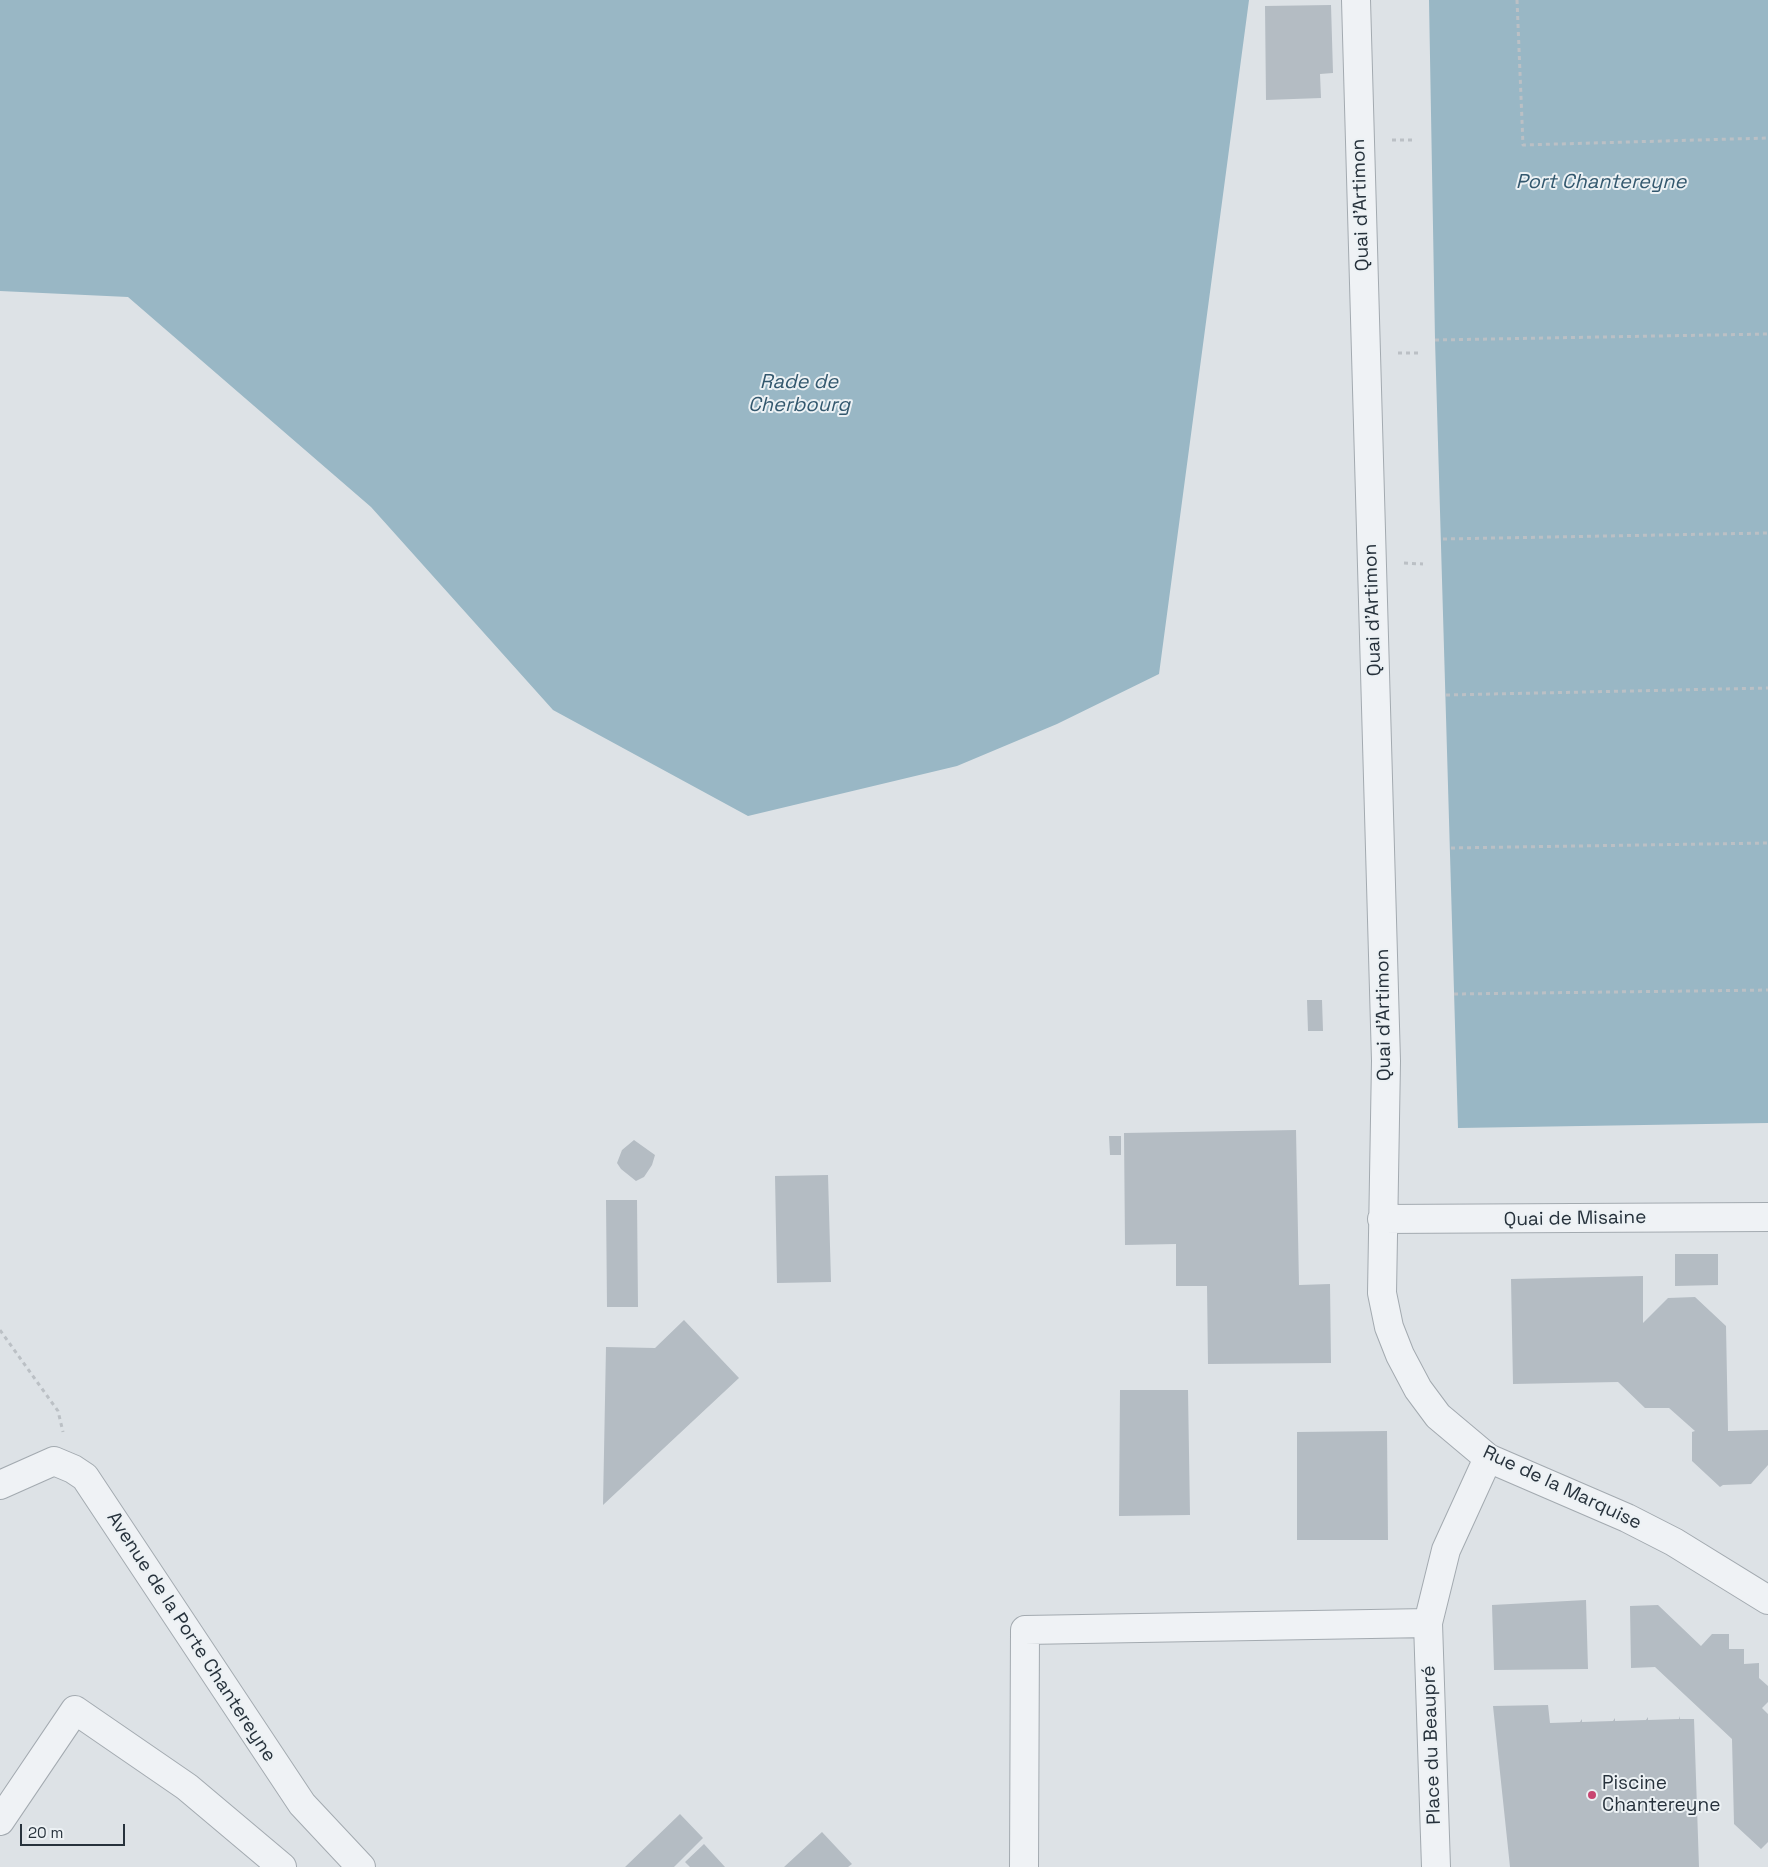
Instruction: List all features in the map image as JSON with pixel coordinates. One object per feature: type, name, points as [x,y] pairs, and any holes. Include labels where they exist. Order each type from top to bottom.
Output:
[{"type":"street","name":"Quai d’Artimon","points":[[1356,0],[1386,1061],[1382,1219]]},
{"type":"street","name":"Quai de Misaine","points":[[1382,1219],[1768,1217]]},
{"type":"street","name":"Rue de la Marquise","points":[[1382,1219],[1382,1294],[1390,1327],[1400,1355],[1418,1389],[1438,1416],[1488,1458],[1635,1522],[1674,1542],[1768,1600]]},
{"type":"street","name":"Place du Beaupré","points":[[1436,1867],[1428,1623],[1446,1550],[1488,1458]]},
{"type":"street","name":"Avenue de la Porte Chantereyne","points":[[0,1485],[54,1461],[73,1469],[85,1477],[302,1804],[361,1867]]},
{"type":"street","points":[[1024,1867],[1025,1630],[1428,1623]]},
{"type":"street","points":[[0,1821],[75,1710],[187,1787],[282,1867]]},
{"type":"path","points":[[1517,0],[1523,145],[1768,138]]},
{"type":"path","points":[[1436,340],[1768,334]]},
{"type":"path","points":[[1442,539],[1768,533]]},
{"type":"path","points":[[1446,695],[1768,688]]},
{"type":"path","points":[[1451,848],[1768,843]]},
{"type":"path","points":[[1454,994],[1768,990]]},
{"type":"path","points":[[0,1330],[58,1411],[73,1469]]},
{"type":"water","name":"Rade de Cherbourg","points":[[0,0],[1249,0],[1159,674],[1057,724],[957,766],[748,816],[553,710],[371,507],[128,297],[0,291]]},
{"type":"water","name":"Port Chantereyne","points":[[1429,0],[1768,0],[1768,1123],[1458,1128],[1435,340]]},
{"type":"building","points":[[1331,5],[1333,73],[1320,74],[1321,98],[1266,100],[1265,6]]},
{"type":"building","points":[[1307,1000],[1322,1000],[1323,1031],[1308,1031]]},
{"type":"building","points":[[1296,1130],[1299,1285],[1330,1284],[1331,1363],[1208,1364],[1207,1286],[1176,1286],[1176,1244],[1125,1245],[1124,1133]]},
{"type":"building","points":[[1109,1136],[1121,1136],[1121,1155],[1110,1155]]},
{"type":"building","points":[[634,1140],[655,1155],[652,1165],[644,1177],[636,1181],[621,1169],[617,1163],[622,1150]]},
{"type":"building","points":[[828,1175],[831,1282],[777,1283],[775,1176]]},
{"type":"building","points":[[606,1200],[637,1200],[638,1307],[607,1307]]},
{"type":"building","points":[[1675,1254],[1718,1254],[1718,1285],[1675,1286]]},
{"type":"building","points":[[1643,1276],[1643,1323],[1668,1298],[1695,1297],[1726,1326],[1728,1431],[1768,1430],[1768,1465],[1751,1484],[1723,1485],[1720,1487],[1692,1461],[1692,1432],[1695,1431],[1669,1408],[1645,1408],[1618,1382],[1513,1384],[1511,1279]]},
{"type":"building","points":[[684,1320],[739,1378],[603,1505],[606,1347],[655,1348]]},
{"type":"building","points":[[1120,1390],[1188,1390],[1190,1515],[1119,1516]]},
{"type":"building","points":[[1387,1431],[1388,1540],[1297,1540],[1297,1432]]},
{"type":"building","points":[[1586,1600],[1588,1669],[1494,1670],[1492,1605]]},
{"type":"building","points":[[1658,1605],[1701,1646],[1712,1634],[1729,1634],[1729,1649],[1744,1649],[1744,1664],[1759,1663],[1759,1678],[1768,1686],[1768,1702],[1762,1708],[1768,1714],[1768,1842],[1761,1849],[1734,1824],[1732,1739],[1655,1667],[1631,1668],[1630,1606]]},
{"type":"building","name":"Piscine Chantereyne","points":[[1548,1705],[1550,1723],[1580,1722],[1582,1719],[1582,1722],[1613,1721],[1615,1718],[1615,1721],[1646,1720],[1648,1717],[1648,1720],[1679,1719],[1680,1716],[1680,1719],[1694,1719],[1699,1867],[1510,1867],[1493,1706]]},
{"type":"building","points":[[680,1814],[703,1838],[674,1867],[625,1867]]},
{"type":"building","points":[[822,1832],[852,1864],[848,1867],[784,1867]]},
{"type":"building","points":[[704,1844],[725,1867],[690,1867],[685,1862]]},
{"type":"place","name":"Piscine Chantereyne","points":[[1592,1795]]}]
